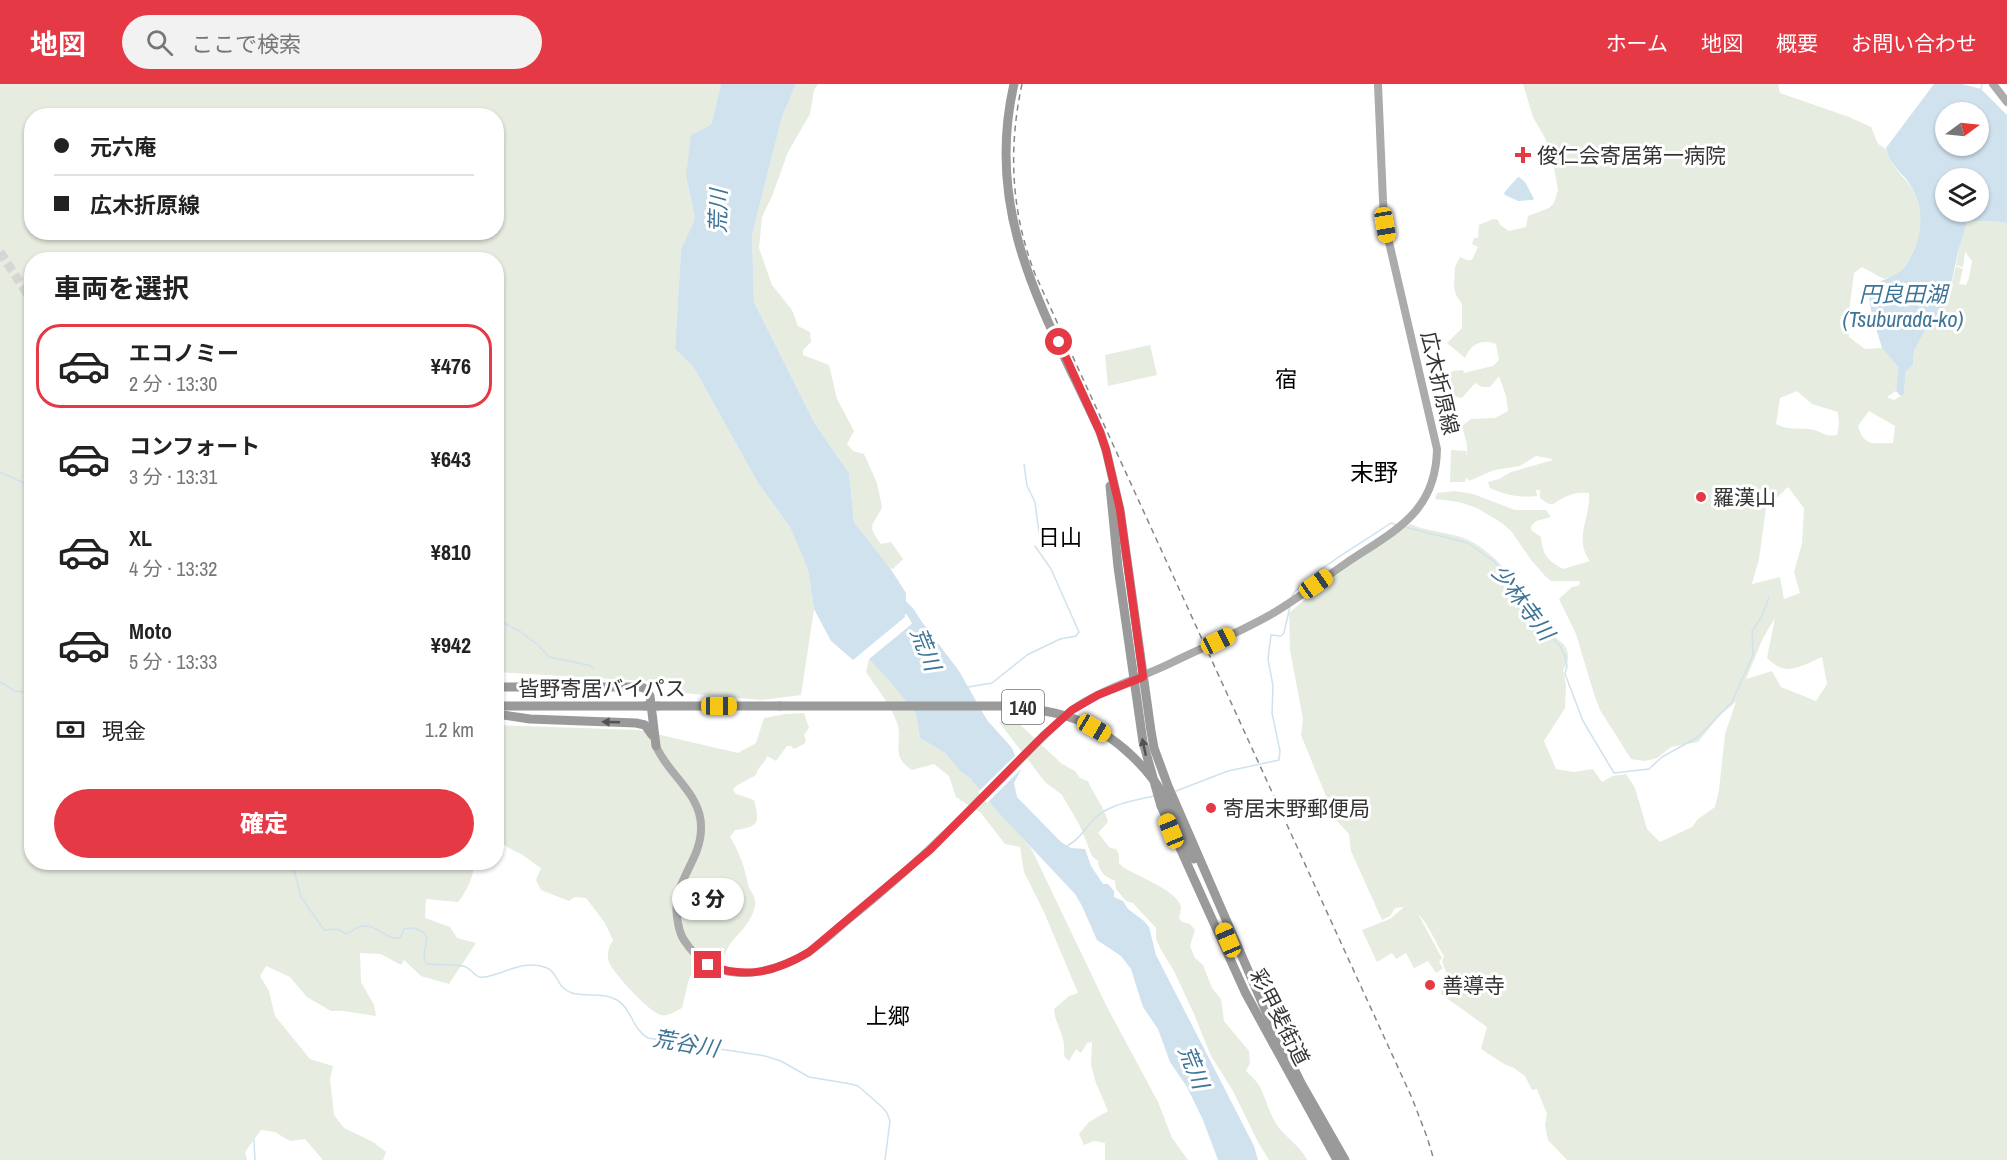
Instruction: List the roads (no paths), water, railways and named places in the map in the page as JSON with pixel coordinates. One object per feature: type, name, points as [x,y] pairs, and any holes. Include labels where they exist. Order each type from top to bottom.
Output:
[{"type":"highway","name":"彩甲斐街道","points":[[1014,84],[1007,125],[1005,166],[1014,232],[1027,273],[1100,432],[1110,468],[1111,506],[1139,678],[1154,748],[1264,1017],[1295,1086],[1337,1160]]},
{"type":"highway","name":"彩甲斐街道","points":[[1139,678],[1143,742],[1158,797],[1171,831],[1241,982],[1264,1017],[1345,1160]]},
{"type":"highway","points":[[504,687],[641,687],[646,689],[650,696],[656,746]]},
{"type":"highway","name":"皆野寄居バイパス","points":[[504,706],[1006,706],[1043,710],[1067,716],[1105,735],[1127,751],[1145,769],[1169,804],[1264,1017]]},
{"type":"highway","points":[[504,715],[530,720],[642,724],[649,729],[656,746]]},
{"type":"highway","points":[[1158,797],[1162,788],[1168,786]]},
{"type":"main road","name":"広木折原線","points":[[656,746],[668,768],[695,802],[700,817],[699,843],[680,883],[676,900],[676,912],[682,938],[708,965],[722,971],[740,974],[758,973],[793,961],[809,952],[904,873],[1059,721],[1080,705],[1111,688],[1139,678],[1268,616],[1376,544],[1412,516],[1431,489],[1435,475],[1437,449],[1385,225],[1378,84]]},
{"type":"main road","points":[[1992,84],[2007,102]]},
{"type":"water","points":[[721,84],[796,84],[782,117],[752,235],[754,302],[815,424],[849,473],[854,522],[890,568],[906,593],[905,617],[853,660],[831,641],[814,609],[808,570],[790,527],[758,483],[694,368],[675,349],[681,249],[695,219],[686,176],[691,135],[711,125]]},
{"type":"water","name":"円良田湖 (Tsuburada-ko)","points":[[1934,84],[1962,84],[1981,89],[2007,115],[2007,223],[1989,221],[1989,168],[1935,168],[1935,222],[1967,222],[1947,303],[1928,325],[1914,351],[1913,365],[1906,371],[1904,394],[1901,396],[1896,391],[1898,367],[1882,348],[1868,292],[1872,287],[1897,274],[1905,266],[1919,235],[1920,214],[1915,193],[1889,157],[1886,148]]},
{"type":"water","points":[[1519,177],[1525,182],[1534,199],[1518,201],[1505,195],[1504,193]]},
{"type":"water","points":[[919,618],[959,671],[987,720],[1012,748],[1021,770],[1014,783],[1017,797],[1061,842],[1071,848],[1085,849],[1091,866],[1103,884],[1108,884],[1114,891],[1114,897],[1123,901],[1128,909],[1149,927],[1156,955],[1254,1146],[1258,1160],[1218,1160],[1203,1120],[1187,1087],[1170,1062],[1158,1029],[1143,1007],[1131,969],[1121,956],[1097,940],[1075,894],[998,812],[970,778],[961,772],[945,753],[920,738],[916,714],[869,659]]},
{"type":"waterway","points":[[1981,89],[1982,84]]},
{"type":"waterway","points":[[1024,464],[1027,486],[1035,502],[1039,533]]},
{"type":"waterway","points":[[0,472],[24,483]]},
{"type":"waterway","name":"少林寺川","points":[[1292,596],[1308,579],[1337,558],[1391,523],[1397,525]]},
{"type":"waterway","name":"少林寺川","points":[[1405,527],[1468,543],[1495,562],[1517,598],[1560,646],[1567,666],[1565,674],[1583,721],[1614,773],[1649,769],[1662,757],[1698,737],[1732,702],[1753,655],[1752,631],[1762,616],[1769,597]]},
{"type":"waterway","points":[[968,687],[992,683],[1027,655],[1060,639],[1076,636],[1079,632],[1051,569],[1035,546]]},
{"type":"waterway","name":"荒川","points":[[898,599],[911,613],[922,631]]},
{"type":"waterway","name":"少林寺川","points":[[1176,791],[1228,771],[1279,760],[1280,751],[1272,713],[1273,686],[1268,659],[1271,635],[1281,636],[1284,633],[1290,606]]},
{"type":"waterway","points":[[504,623],[521,632],[549,657],[594,668]]},
{"type":"waterway","name":"荒谷川","points":[[0,682],[15,691],[24,692]]},
{"type":"waterway","name":"少林寺川","points":[[1067,846],[1104,811],[1120,804],[1154,796]]},
{"type":"waterway","name":"荒谷川","points":[[294,870],[301,897],[324,930],[338,929],[346,934],[365,926],[390,937],[400,938],[404,929],[417,929],[427,937],[424,956],[426,963],[463,966],[482,977],[523,966],[547,968],[567,991],[606,996],[617,1000],[626,1008],[639,1030],[648,1038],[765,1056],[781,1061],[809,1077],[858,1086],[882,1107],[890,1121],[885,1160]]},
{"type":"waterway","points":[[254,1140],[255,1160]]},
{"type":"tunnel","points":[[0,252],[24,289]]},
{"type":"railway","points":[[1022,84],[1015,132],[1014,180],[1021,227],[1035,274],[1412,1098],[1434,1160]]},
{"type":"place","name":"俊仁会寄居第一病院","points":[[1523,155]]},
{"type":"place","name":"羅漢山","points":[[1701,497]]},
{"type":"place","name":"寄居末野郵便局","points":[[1211,808]]},
{"type":"place","name":"善導寺","points":[[1430,985]]},
{"type":"district","name":"宿","points":[[1286,379]]},
{"type":"district","name":"末野","points":[[1374,472]]},
{"type":"district","name":"日山","points":[[1060,537]]},
{"type":"district","name":"上郷","points":[[888,1016]]}]
